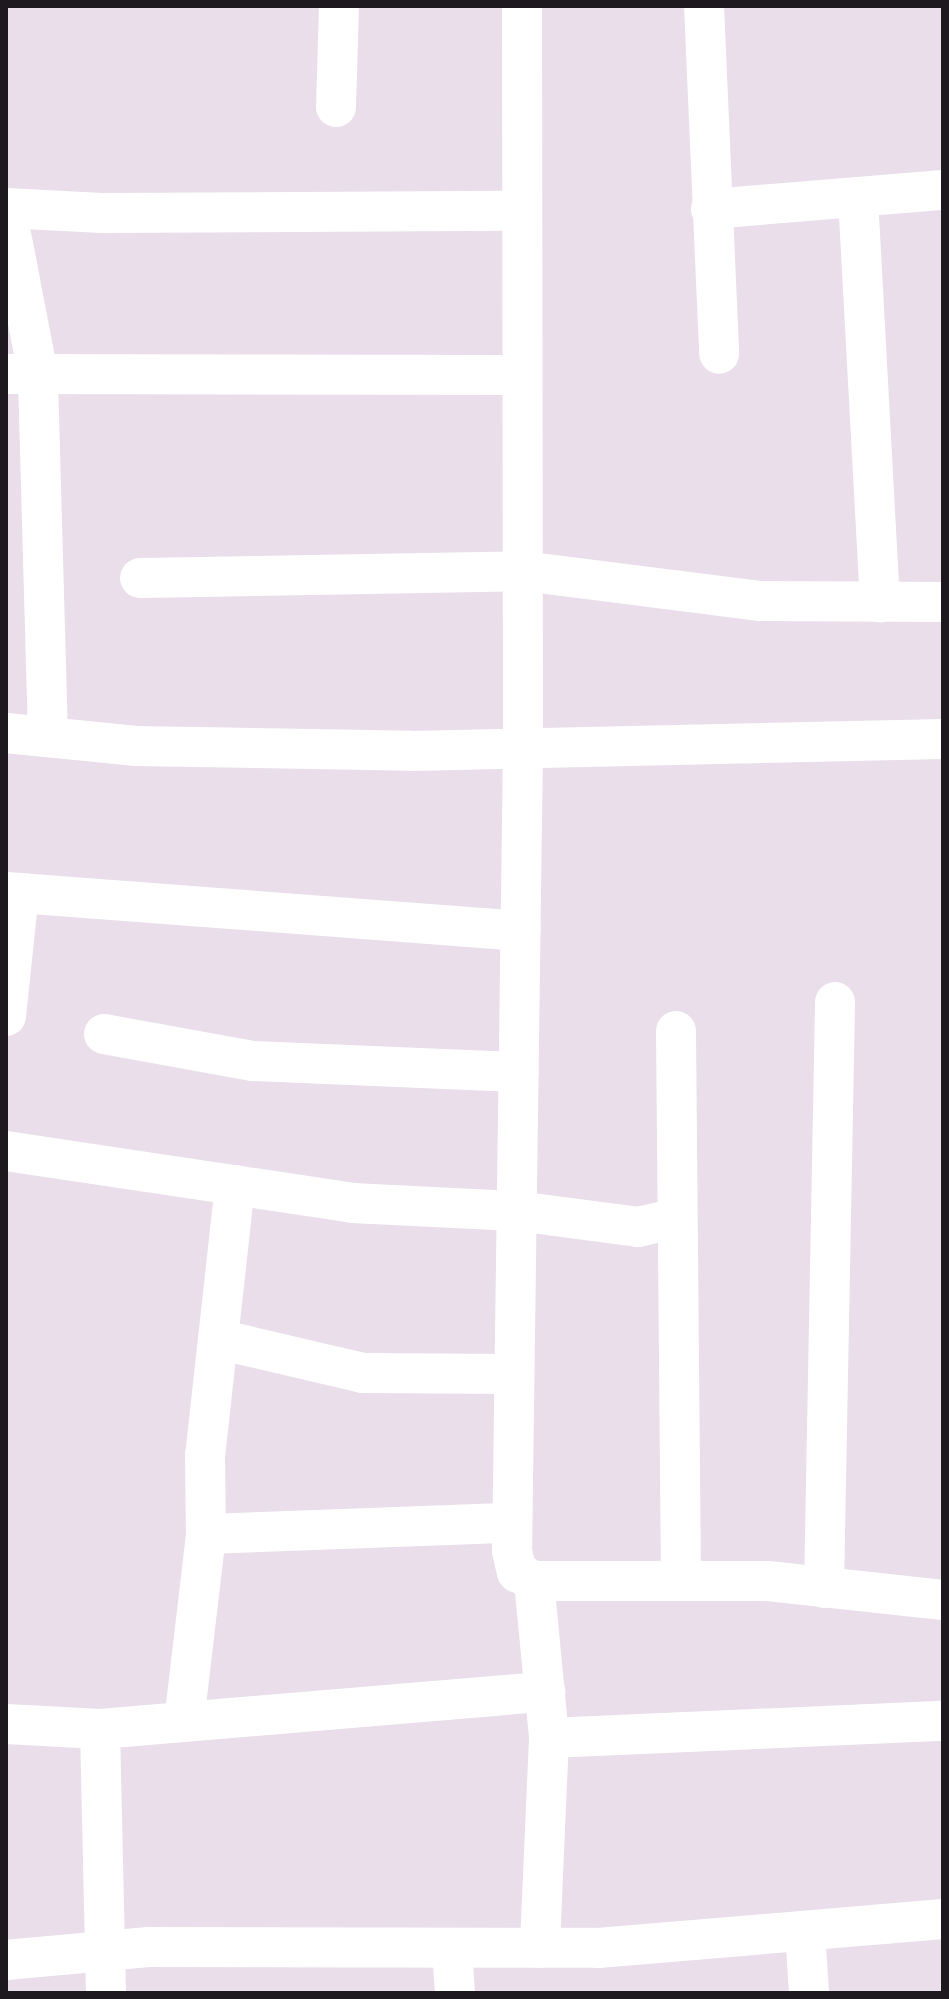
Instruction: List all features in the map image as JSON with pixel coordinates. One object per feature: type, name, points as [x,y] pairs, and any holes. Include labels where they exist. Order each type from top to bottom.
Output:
[{"type":"street","points":[[336,107],[339,6]]},
{"type":"street","points":[[522,6],[523,748],[512,1523],[517,1572],[534,1581],[768,1581],[943,1600]]},
{"type":"street","points":[[704,6],[719,354]]},
{"type":"street","points":[[711,209],[943,190]]},
{"type":"street","points":[[858,197],[880,602]]},
{"type":"street","points":[[48,737],[22,374],[6,208],[102,213],[521,211]]},
{"type":"street","points":[[22,374],[521,375]]},
{"type":"street","points":[[140,578],[523,571],[761,601],[943,602]]},
{"type":"street","points":[[6,733],[136,746],[523,748],[943,739]]},
{"type":"street","points":[[6,1016],[12,892],[521,931]]},
{"type":"street","points":[[824,1588],[835,1002]]},
{"type":"street","points":[[676,1031],[681,1581]]},
{"type":"street","points":[[104,1034],[267,1062],[519,1072]]},
{"type":"street","points":[[6,1151],[352,1203],[517,1211],[638,1227],[677,1218]]},
{"type":"street","points":[[184,1722],[206,1534],[205,1455],[235,1185]]},
{"type":"street","points":[[218,1339],[363,1373],[514,1374]]},
{"type":"street","points":[[206,1534],[512,1523]]},
{"type":"street","points":[[534,1581],[549,1738],[540,1948]]},
{"type":"street","points":[[6,1724],[100,1729],[545,1692]]},
{"type":"street","points":[[549,1738],[943,1721]]},
{"type":"street","points":[[100,1729],[106,1993]]},
{"type":"street","points":[[6,1960],[105,1951],[598,1948],[943,1919]]},
{"type":"street","points":[[805,1931],[809,1993]]},
{"type":"street","points":[[452,1948],[455,1993]]}]
